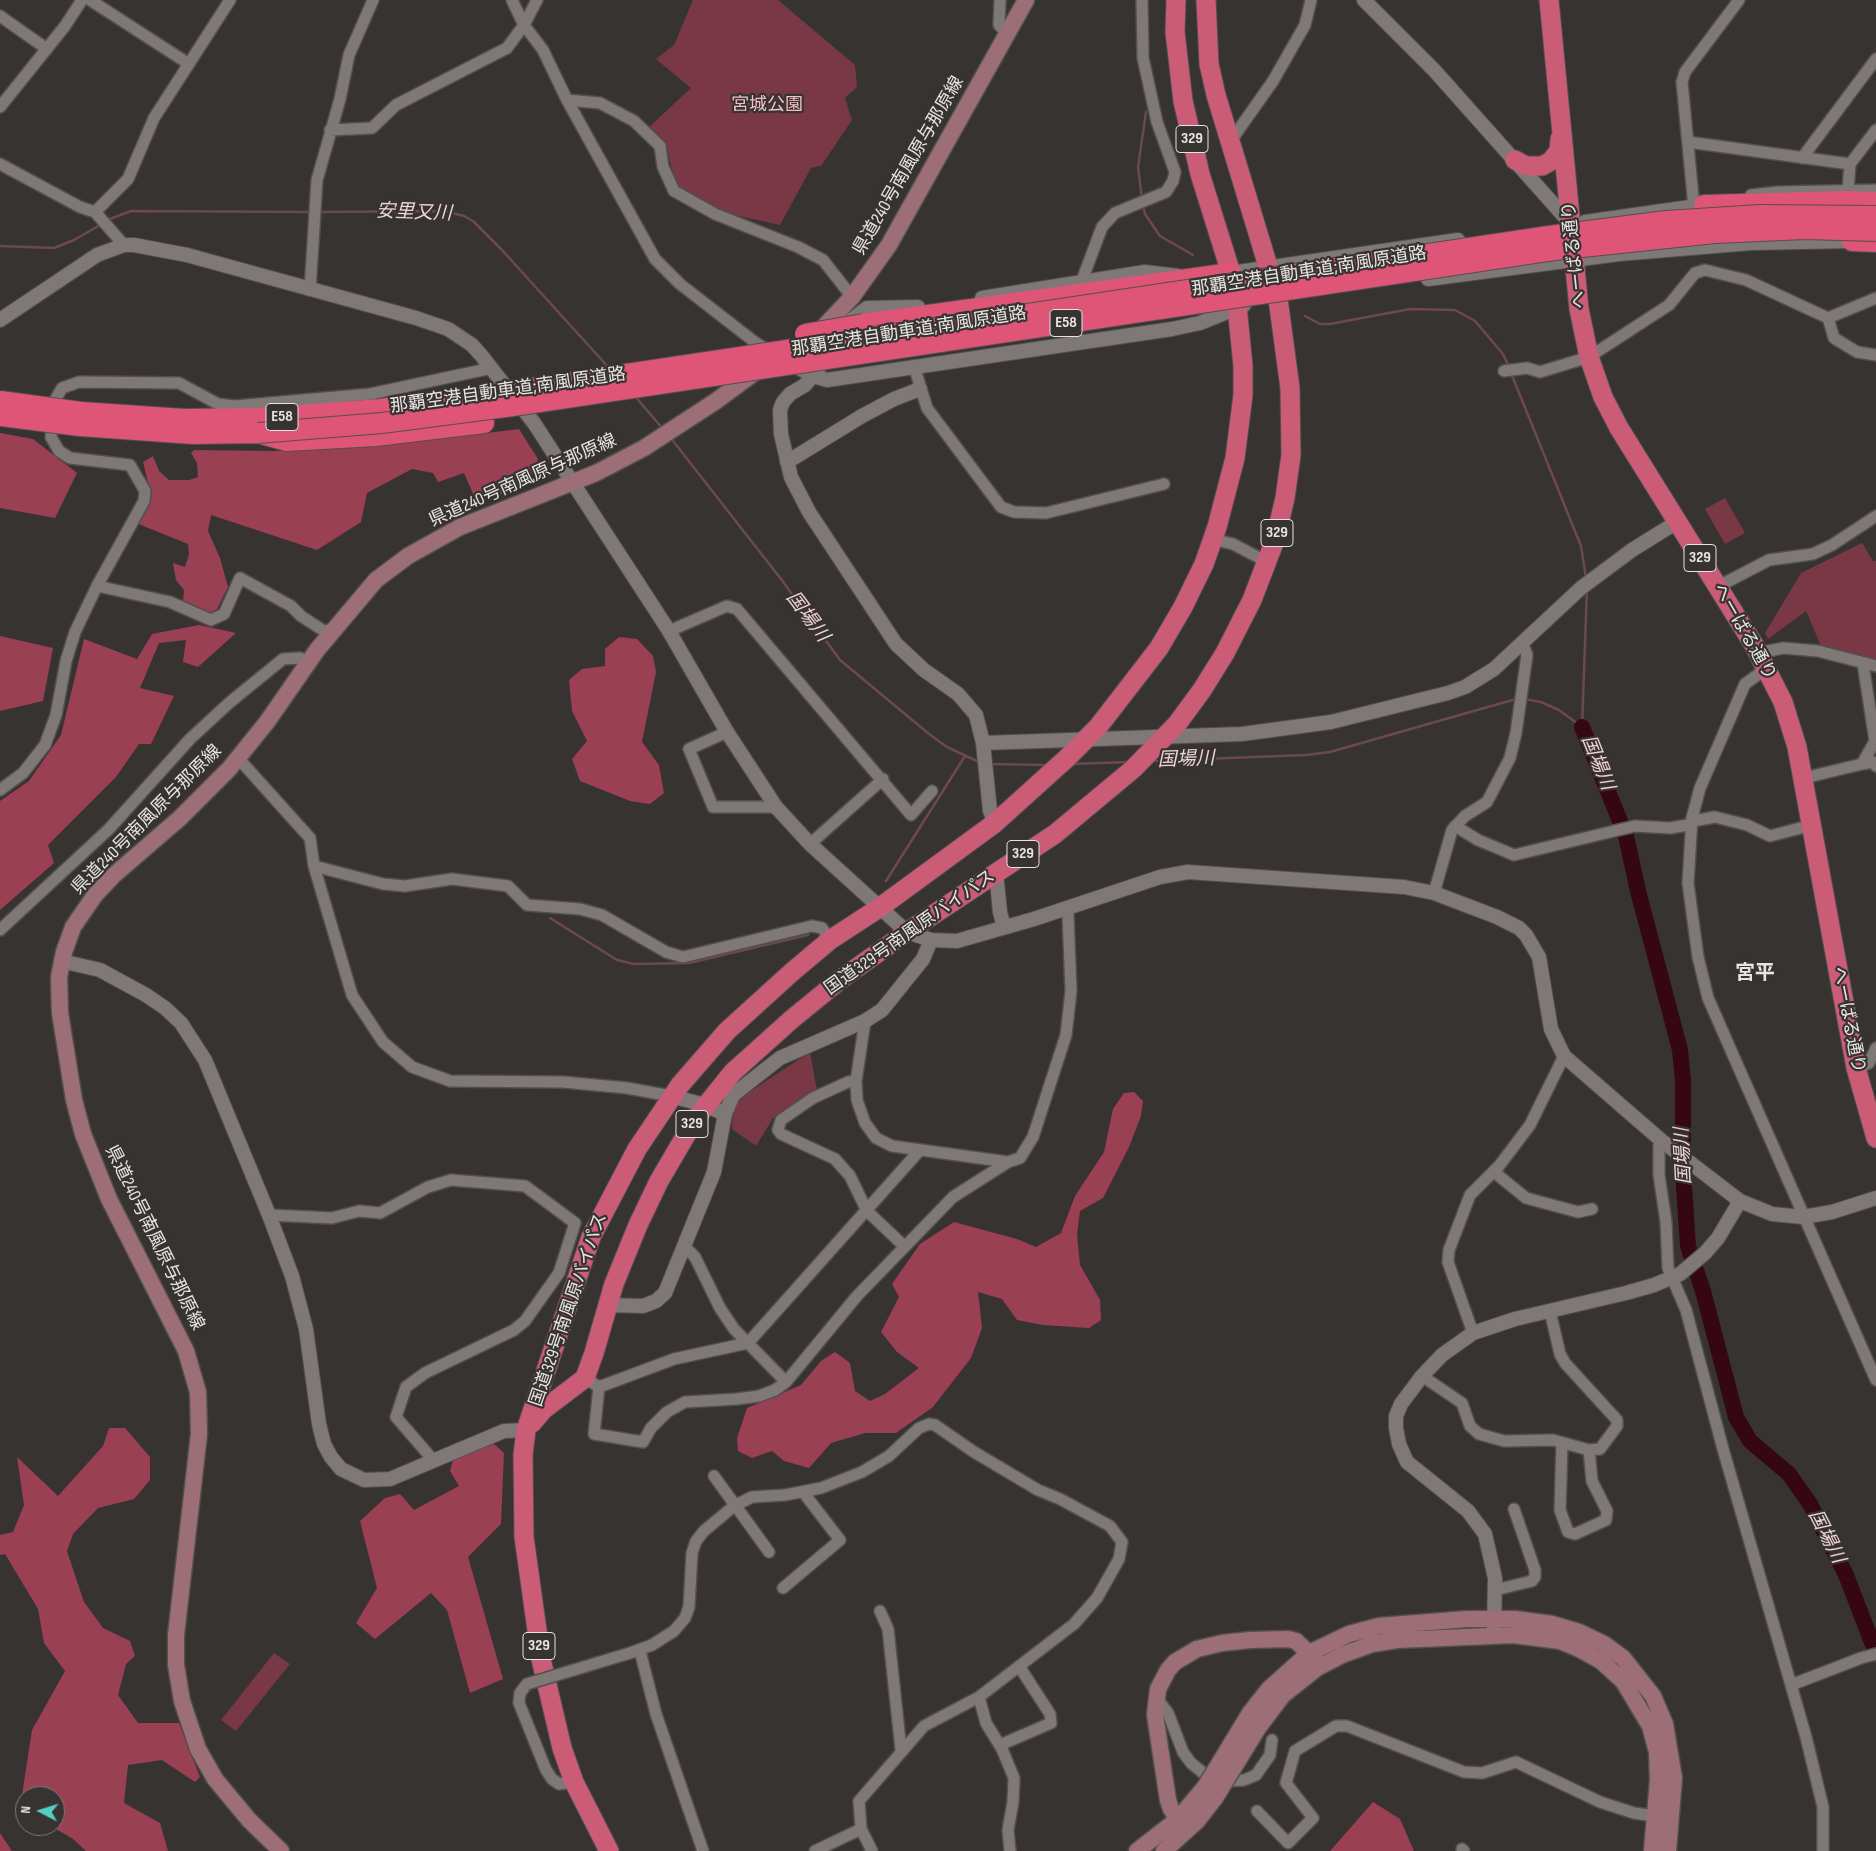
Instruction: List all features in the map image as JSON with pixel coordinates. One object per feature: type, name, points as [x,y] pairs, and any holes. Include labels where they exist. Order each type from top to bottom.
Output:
[{"type":"highway","name":"329","points":[[1176,0],[1175,32],[1183,101],[1224,274]]},
{"type":"highway","name":"329","points":[[1206,0],[1209,64],[1216,95],[1269,267]]},
{"type":"highway","name":"へーばる通り","points":[[1549,0],[1579,310],[1590,357],[1610,413],[1763,661],[1791,725],[1804,778],[1856,1068],[1876,1138]]},
{"type":"highway","points":[[1515,160],[1526,166],[1542,166],[1551,161],[1558,151],[1561,133]]},
{"type":"highway","points":[[1699,206],[1876,202]]},
{"type":"highway","name":"那覇空港自動車道;南風原道路","points":[[188,426],[380,409],[473,397],[1540,238],[1666,221],[1760,215],[1876,216]]},
{"type":"highway","name":"那覇空港自動車道;南風原道路","points":[[0,416],[188,426],[258,433],[382,423],[513,406],[1554,250],[1715,233],[1805,230],[1876,231]]},
{"type":"highway","points":[[1852,241],[1876,242]]},
{"type":"highway","name":"国道329号南風原バイパス","points":[[526,1430],[543,1410],[592,1382],[594,1353],[607,1305],[621,1264],[641,1219],[681,1142],[705,1105],[733,1072],[792,1019],[907,932],[1055,834],[1133,769],[1158,744],[1202,690],[1225,653],[1252,600],[1267,562],[1280,519],[1291,455],[1290,388],[1278,299],[1269,267]]},
{"type":"highway","name":"国道329号南風原バイパス","points":[[609,1851],[574,1782],[552,1707],[530,1597],[522,1496],[526,1430],[594,1231],[627,1166],[671,1096],[699,1062],[742,1016],[830,940],[879,908],[996,823],[1072,754],[1098,727],[1159,648],[1184,607],[1212,539],[1230,482],[1239,436],[1243,366],[1237,306],[1224,274]]},
{"type":"highway","points":[[473,397],[498,384],[542,374],[863,324],[1224,274]]},
{"type":"highway","points":[[258,433],[287,441],[376,436],[446,428],[1237,306]]},
{"type":"highway","name":"那覇空港自動車道;南風原道路","points":[[0,400],[81,419]]},
{"type":"main road","name":"県道240号南風原与那原線","points":[[281,1851],[249,1820],[215,1779],[198,1749],[182,1701],[176,1665],[176,1635],[199,1434],[198,1392],[186,1351],[109,1199],[83,1134],[74,1100],[58,995],[61,961],[73,927],[95,895],[200,800],[238,758],[267,722],[308,662],[376,580],[408,556],[460,527],[616,464],[682,424],[756,371],[810,339],[852,297],[878,263],[912,208],[1026,0]]},
{"type":"main road","points":[[1276,1692],[1309,1653],[1349,1634],[1380,1626],[1494,1627],[1552,1624],[1580,1632],[1604,1644],[1623,1658],[1653,1696],[1665,1724],[1674,1778],[1668,1851]]},
{"type":"main road","points":[[1164,1851],[1197,1821],[1250,1713],[1276,1692],[1342,1655],[1372,1644],[1494,1627],[1560,1641],[1601,1662],[1623,1681],[1650,1726],[1657,1752],[1652,1851]]},
{"type":"main road","points":[[1178,1819],[1171,1809],[1168,1800],[1156,1728],[1158,1689],[1168,1670],[1175,1662],[1197,1649],[1222,1643],[1288,1639],[1301,1643],[1321,1666]]},
{"type":"main road","points":[[1137,1851],[1210,1792]]},
{"type":"street","points":[[0,106],[47,49],[82,0]]},
{"type":"street","points":[[90,0],[188,64]]},
{"type":"street","points":[[95,212],[128,179],[154,118],[230,0]]},
{"type":"street","points":[[310,290],[316,180],[349,56],[373,0]]},
{"type":"street","points":[[512,0],[524,26],[543,50],[567,100],[655,259],[680,284],[756,343],[813,376],[827,380],[1172,329],[1200,323],[1237,306],[1278,299],[1575,259],[1751,243],[1852,241],[1861,247],[1876,249]]},
{"type":"street","points":[[330,130],[372,128],[396,105],[507,48],[524,26],[538,0]]},
{"type":"street","points":[[1000,0],[999,25],[1008,34]]},
{"type":"street","points":[[1081,283],[1102,227],[1115,213],[1166,192],[1173,181],[1175,172],[1158,122],[1143,58],[1142,0]]},
{"type":"street","points":[[1230,142],[1273,81],[1305,25],[1311,0]]},
{"type":"street","points":[[1364,0],[1434,70],[1571,224]]},
{"type":"street","points":[[1699,206],[1688,142],[1682,82],[1684,72],[1739,0]]},
{"type":"street","points":[[0,16],[47,49]]},
{"type":"street","points":[[1802,158],[1876,58]]},
{"type":"street","points":[[567,100],[600,104],[634,121],[660,146],[663,167],[674,191],[715,214],[798,247],[823,260],[852,297]]},
{"type":"street","points":[[1848,190],[1850,164],[1876,130]]},
{"type":"street","points":[[1688,142],[1850,164]]},
{"type":"street","points":[[0,164],[80,207],[95,212],[124,246]]},
{"type":"street","points":[[996,823],[990,811],[984,747],[978,721],[967,703],[908,657],[885,631],[808,512],[787,462],[779,418],[783,402],[790,394],[805,385],[813,376],[838,336],[851,320],[867,308],[912,308],[1154,271],[1176,276],[1212,271],[1224,274],[1699,206],[1716,198],[1778,192],[1876,190]]},
{"type":"street","points":[[0,320],[74,268],[96,256],[124,246],[145,246],[187,255],[434,323],[472,345],[534,423],[670,631],[727,732],[776,807],[810,844],[907,932],[931,940],[957,941],[1160,877],[1202,872],[1404,887],[1434,893],[1482,910],[1519,928],[1539,957],[1551,1029],[1564,1056],[1666,1144],[1740,1201],[1772,1214],[1803,1217],[1832,1212],[1876,1198]]},
{"type":"street","points":[[1505,371],[1522,369],[1540,372],[1590,357],[1670,305],[1695,273],[1705,270],[1746,280],[1828,318],[1876,298]]},
{"type":"street","points":[[1828,318],[1834,338],[1857,352],[1876,356]]},
{"type":"street","points":[[914,366],[927,408],[1001,507],[1014,512],[1046,513],[1164,484]]},
{"type":"street","points":[[0,790],[23,772],[45,745],[56,715],[66,661],[75,632],[96,586],[144,501],[145,491],[130,465],[70,458],[59,451],[51,437],[55,400],[62,388],[79,382],[179,383],[218,404],[235,406],[370,394],[492,368]]},
{"type":"street","points":[[787,462],[862,416],[894,399],[920,389]]},
{"type":"street","points":[[1717,587],[1768,560],[1813,554],[1832,545],[1876,516]]},
{"type":"street","points":[[984,747],[1085,740],[1158,744],[1296,728],[1330,722],[1448,693],[1479,679],[1523,644],[1581,588],[1605,568],[1677,522]]},
{"type":"street","points":[[1212,539],[1233,544],[1267,562]]},
{"type":"street","points":[[96,586],[170,602],[211,620],[224,614],[240,578],[291,606],[301,616],[324,631],[334,629]]},
{"type":"street","points":[[670,631],[727,606],[737,609],[911,815],[932,791]]},
{"type":"street","points":[[1434,893],[1455,826],[1465,816],[1487,802],[1510,758],[1516,733],[1527,655],[1523,644]]},
{"type":"street","points":[[1876,666],[1818,651],[1784,648],[1763,661],[1745,684],[1700,788],[1693,821],[1688,883],[1698,957],[1706,993],[1876,1380]]},
{"type":"street","points":[[0,930],[109,829],[190,739],[230,703],[283,659],[300,658],[308,662]]},
{"type":"street","points":[[1862,764],[1875,741],[1863,664]]},
{"type":"street","points":[[727,732],[689,749],[714,807],[776,807]]},
{"type":"street","points":[[238,758],[310,838],[314,866],[352,995],[383,1042],[412,1067],[450,1081],[563,1082],[627,1088],[671,1096],[705,1105],[725,1114]]},
{"type":"street","points":[[1804,778],[1862,764],[1874,762],[1876,766]]},
{"type":"street","points":[[810,844],[883,780]]},
{"type":"street","points":[[1455,826],[1478,840],[1514,855],[1635,826],[1670,828],[1715,817],[1747,826],[1770,836],[1812,825]]},
{"type":"street","points":[[314,866],[383,884],[404,886],[452,879],[508,886],[527,905],[580,909],[602,914],[666,952],[683,957],[812,926],[822,928],[830,940]]},
{"type":"street","points":[[996,872],[1000,912],[1004,927]]},
{"type":"street","points":[[920,1150],[748,1343],[674,1359],[592,1382],[594,1434],[643,1442],[651,1428],[667,1412],[685,1402],[759,1396],[775,1390],[786,1382],[858,1296],[904,1246],[953,1197],[1008,1162],[1020,1158],[1033,1137],[1066,1036],[1071,990],[1068,914],[1066,908]]},
{"type":"street","points":[[607,1305],[620,1307],[643,1306],[656,1301],[665,1293],[714,1172],[725,1114],[733,1095],[780,1058],[865,1021],[882,1010],[923,960],[931,940]]},
{"type":"street","points":[[61,961],[100,970],[125,982],[165,1008],[180,1023],[205,1060],[292,1276],[306,1329],[319,1424],[324,1444],[331,1457],[341,1469],[364,1480],[376,1481],[400,1476],[504,1431],[526,1430]]},
{"type":"street","points":[[865,1021],[856,1081],[857,1100],[865,1123],[876,1138],[892,1146],[1008,1162]]},
{"type":"street","points":[[1856,1068],[1869,1063],[1876,1048]]},
{"type":"street","points":[[1473,1333],[1448,1256],[1470,1195],[1494,1172],[1530,1125],[1564,1056]]},
{"type":"street","points":[[856,1081],[848,1082],[813,1098],[781,1120],[778,1130],[782,1134],[834,1160],[850,1176],[867,1211],[904,1246]]},
{"type":"street","points":[[1666,1144],[1659,1146],[1659,1175],[1666,1222],[1668,1268],[1676,1276],[1723,1449],[1791,1685],[1823,1807],[1823,1851]]},
{"type":"street","points":[[1494,1172],[1526,1198],[1578,1212],[1592,1209]]},
{"type":"street","points":[[269,1215],[332,1218],[359,1211],[380,1213],[428,1187],[451,1180],[525,1186],[576,1223],[559,1273],[525,1321],[514,1330],[426,1374],[406,1387],[396,1417],[434,1461]]},
{"type":"street","points":[[1494,1627],[1495,1590],[1491,1551],[1485,1534],[1478,1521],[1468,1511],[1407,1462],[1399,1444],[1396,1416],[1407,1393],[1449,1350],[1473,1333],[1514,1319],[1626,1293],[1676,1276],[1705,1253],[1718,1238],[1740,1201]]},
{"type":"street","points":[[685,1247],[695,1257],[720,1308],[734,1329],[786,1382]]},
{"type":"street","points":[[1422,1376],[1462,1403],[1470,1426],[1479,1434],[1504,1441],[1553,1440],[1589,1450],[1600,1449],[1617,1426],[1617,1420],[1565,1363],[1560,1354],[1550,1311]]},
{"type":"street","points":[[574,1782],[559,1784],[552,1779],[546,1770],[519,1703],[520,1693],[527,1684],[635,1652],[674,1631],[684,1618],[689,1607],[692,1553],[696,1541],[734,1506],[752,1497],[803,1492],[821,1488],[862,1472],[889,1456],[919,1428],[928,1424],[935,1425],[974,1452],[1038,1490],[1060,1499],[1110,1526],[1122,1542],[1119,1559],[1108,1583],[1074,1624],[979,1697],[924,1726],[901,1750],[859,1801],[861,1829],[872,1851]]},
{"type":"street","points":[[1562,1443],[1560,1510],[1568,1532],[1576,1534],[1606,1520],[1607,1511],[1592,1481],[1589,1450]]},
{"type":"street","points":[[714,1476],[769,1552]]},
{"type":"street","points":[[782,1588],[840,1540],[803,1492]]},
{"type":"street","points":[[1495,1590],[1532,1581],[1535,1577],[1535,1570],[1514,1509]]},
{"type":"street","points":[[880,1611],[888,1629],[901,1750]]},
{"type":"street","points":[[635,1652],[703,1851]]},
{"type":"street","points":[[1791,1685],[1876,1654]]},
{"type":"street","points":[[1000,1745],[1050,1723],[1050,1714],[1019,1666]]},
{"type":"street","points":[[979,1697],[986,1723],[1000,1745],[1014,1778],[1013,1802],[1008,1830],[1010,1851]]},
{"type":"street","points":[[1156,1703],[1162,1705],[1168,1713],[1183,1752],[1191,1763],[1202,1772],[1214,1778],[1236,1780],[1256,1775],[1270,1755],[1272,1740]]},
{"type":"street","points":[[1257,1811],[1288,1843],[1313,1818],[1286,1784],[1295,1751],[1336,1726],[1347,1726],[1464,1772],[1482,1774],[1516,1762],[1600,1802],[1634,1813],[1655,1816]]},
{"type":"street","points":[[815,1851],[861,1829]]},
{"type":"green space","name":"宮城公園","points":[[693,0],[778,0],[855,65],[857,87],[845,98],[852,120],[821,166],[811,168],[780,225],[730,214],[708,206],[681,190],[674,181],[666,142],[649,127],[691,88],[656,59],[674,45]]},
{"type":"green space","points":[[1725,498],[1745,533],[1725,544],[1705,509]]},
{"type":"green space","points":[[1862,543],[1873,561],[1876,561],[1876,660],[1821,646],[1806,611],[1768,639],[1765,633],[1801,573]]},
{"type":"green space","points":[[810,1052],[817,1091],[773,1118],[756,1146],[732,1129],[733,1106],[745,1095]]},
{"type":"green space","points":[[274,1653],[290,1664],[236,1731],[221,1720]]},
{"type":"shaded area","points":[[519,429],[538,459],[529,484],[477,503],[464,473],[438,482],[433,473],[412,469],[367,493],[361,522],[317,550],[211,515],[208,531],[220,558],[228,587],[217,609],[209,614],[183,601],[184,590],[176,580],[173,563],[185,567],[189,554],[188,544],[136,523],[150,490],[143,462],[153,456],[159,471],[169,480],[189,480],[198,477],[197,463],[191,453],[194,450],[273,451],[382,446]]},
{"type":"shaded area","points":[[0,433],[33,439],[77,473],[55,518],[0,508]]},
{"type":"shaded area","points":[[199,625],[236,633],[198,667],[183,662],[186,640],[159,643],[140,688],[174,696],[151,744],[139,744],[116,777],[48,845],[54,863],[0,910],[0,801],[29,781],[61,735],[84,639],[137,659],[152,634]]},
{"type":"shaded area","points":[[0,636],[53,648],[43,701],[0,711]]},
{"type":"shaded area","points":[[619,637],[637,639],[653,656],[656,672],[642,742],[659,765],[664,793],[650,804],[630,801],[580,781],[572,759],[587,741],[572,711],[569,680],[582,669],[605,666],[605,649]]},
{"type":"shaded area","points":[[1134,1092],[1143,1101],[1141,1116],[1129,1147],[1103,1198],[1080,1211],[1077,1234],[1080,1265],[1100,1300],[1101,1320],[1089,1328],[1043,1325],[1017,1320],[1002,1299],[978,1292],[982,1328],[971,1358],[933,1407],[896,1433],[865,1433],[831,1443],[809,1468],[784,1461],[772,1451],[752,1458],[738,1451],[737,1438],[747,1408],[801,1385],[821,1361],[835,1352],[850,1363],[855,1391],[870,1401],[885,1394],[919,1368],[897,1352],[881,1332],[899,1297],[892,1284],[920,1244],[954,1222],[1017,1239],[1036,1247],[1061,1233],[1075,1196],[1104,1152],[1113,1109],[1124,1093]]},
{"type":"shaded area","points":[[109,1428],[125,1428],[150,1457],[150,1480],[134,1499],[98,1508],[73,1534],[67,1551],[84,1602],[103,1628],[130,1641],[135,1656],[126,1664],[118,1695],[138,1723],[179,1723],[200,1777],[195,1782],[162,1760],[128,1765],[124,1803],[160,1823],[168,1851],[86,1851],[65,1834],[65,1786],[23,1786],[32,1730],[65,1671],[44,1643],[38,1609],[5,1554],[0,1555],[0,1535],[13,1532],[24,1505],[17,1457],[58,1496],[103,1446]]},
{"type":"shaded area","points":[[494,1444],[504,1453],[501,1524],[468,1557],[503,1679],[470,1693],[447,1610],[431,1593],[375,1639],[356,1623],[377,1588],[360,1521],[385,1498],[400,1494],[414,1510],[459,1486],[450,1471],[453,1460],[480,1447]]},
{"type":"shaded area","points":[[1373,1802],[1400,1819],[1414,1851],[1330,1851]]},
{"type":"shaded area","points":[[0,1833],[12,1851],[0,1851]]},
{"type":"waterway","points":[[1142,199],[1138,167],[1146,112]]},
{"type":"waterway","points":[[1143,205],[1145,214],[1160,236],[1193,255]]},
{"type":"waterway","name":"安里又川","points":[[107,220],[131,211],[312,212]]},
{"type":"waterway","name":"安里又川","points":[[317,212],[444,211],[464,216],[473,221],[502,250],[610,369]]},
{"type":"waterway","name":"安里又川","points":[[0,246],[54,248],[74,240],[100,225]]},
{"type":"waterway","points":[[1305,316],[1320,324],[1330,324],[1410,309],[1455,310],[1475,321],[1503,354],[1509,367]]},
{"type":"waterway","points":[[1511,373],[1581,546],[1586,578]]},
{"type":"waterway","name":"安里又川","points":[[634,395],[663,429]]},
{"type":"waterway","name":"国場川","points":[[670,437],[781,579],[840,660],[929,734],[947,747],[979,762]]},
{"type":"waterway","points":[[1582,727],[1587,588]]},
{"type":"waterway","name":"国場川","points":[[1152,761],[1306,755],[1330,752],[1516,699]]},
{"type":"waterway","name":"国場川","points":[[1524,699],[1541,702],[1559,710],[1582,727]]},
{"type":"waterway","name":"国場川","points":[[1582,727],[1626,836],[1638,891],[1680,1050],[1683,1081],[1683,1172],[1688,1246],[1703,1291],[1736,1417],[1750,1441],[1789,1474],[1810,1504],[1846,1575],[1876,1653]]},
{"type":"waterway","points":[[886,881],[965,756]]},
{"type":"waterway","name":"国場川","points":[[1072,764],[1129,762]]},
{"type":"waterway","name":"国場川","points":[[990,764],[1047,765]]},
{"type":"waterway","points":[[550,918],[617,960],[634,964],[689,963],[808,935]]},
{"type":"district","name":"宮平","points":[[1755,974]]}]
